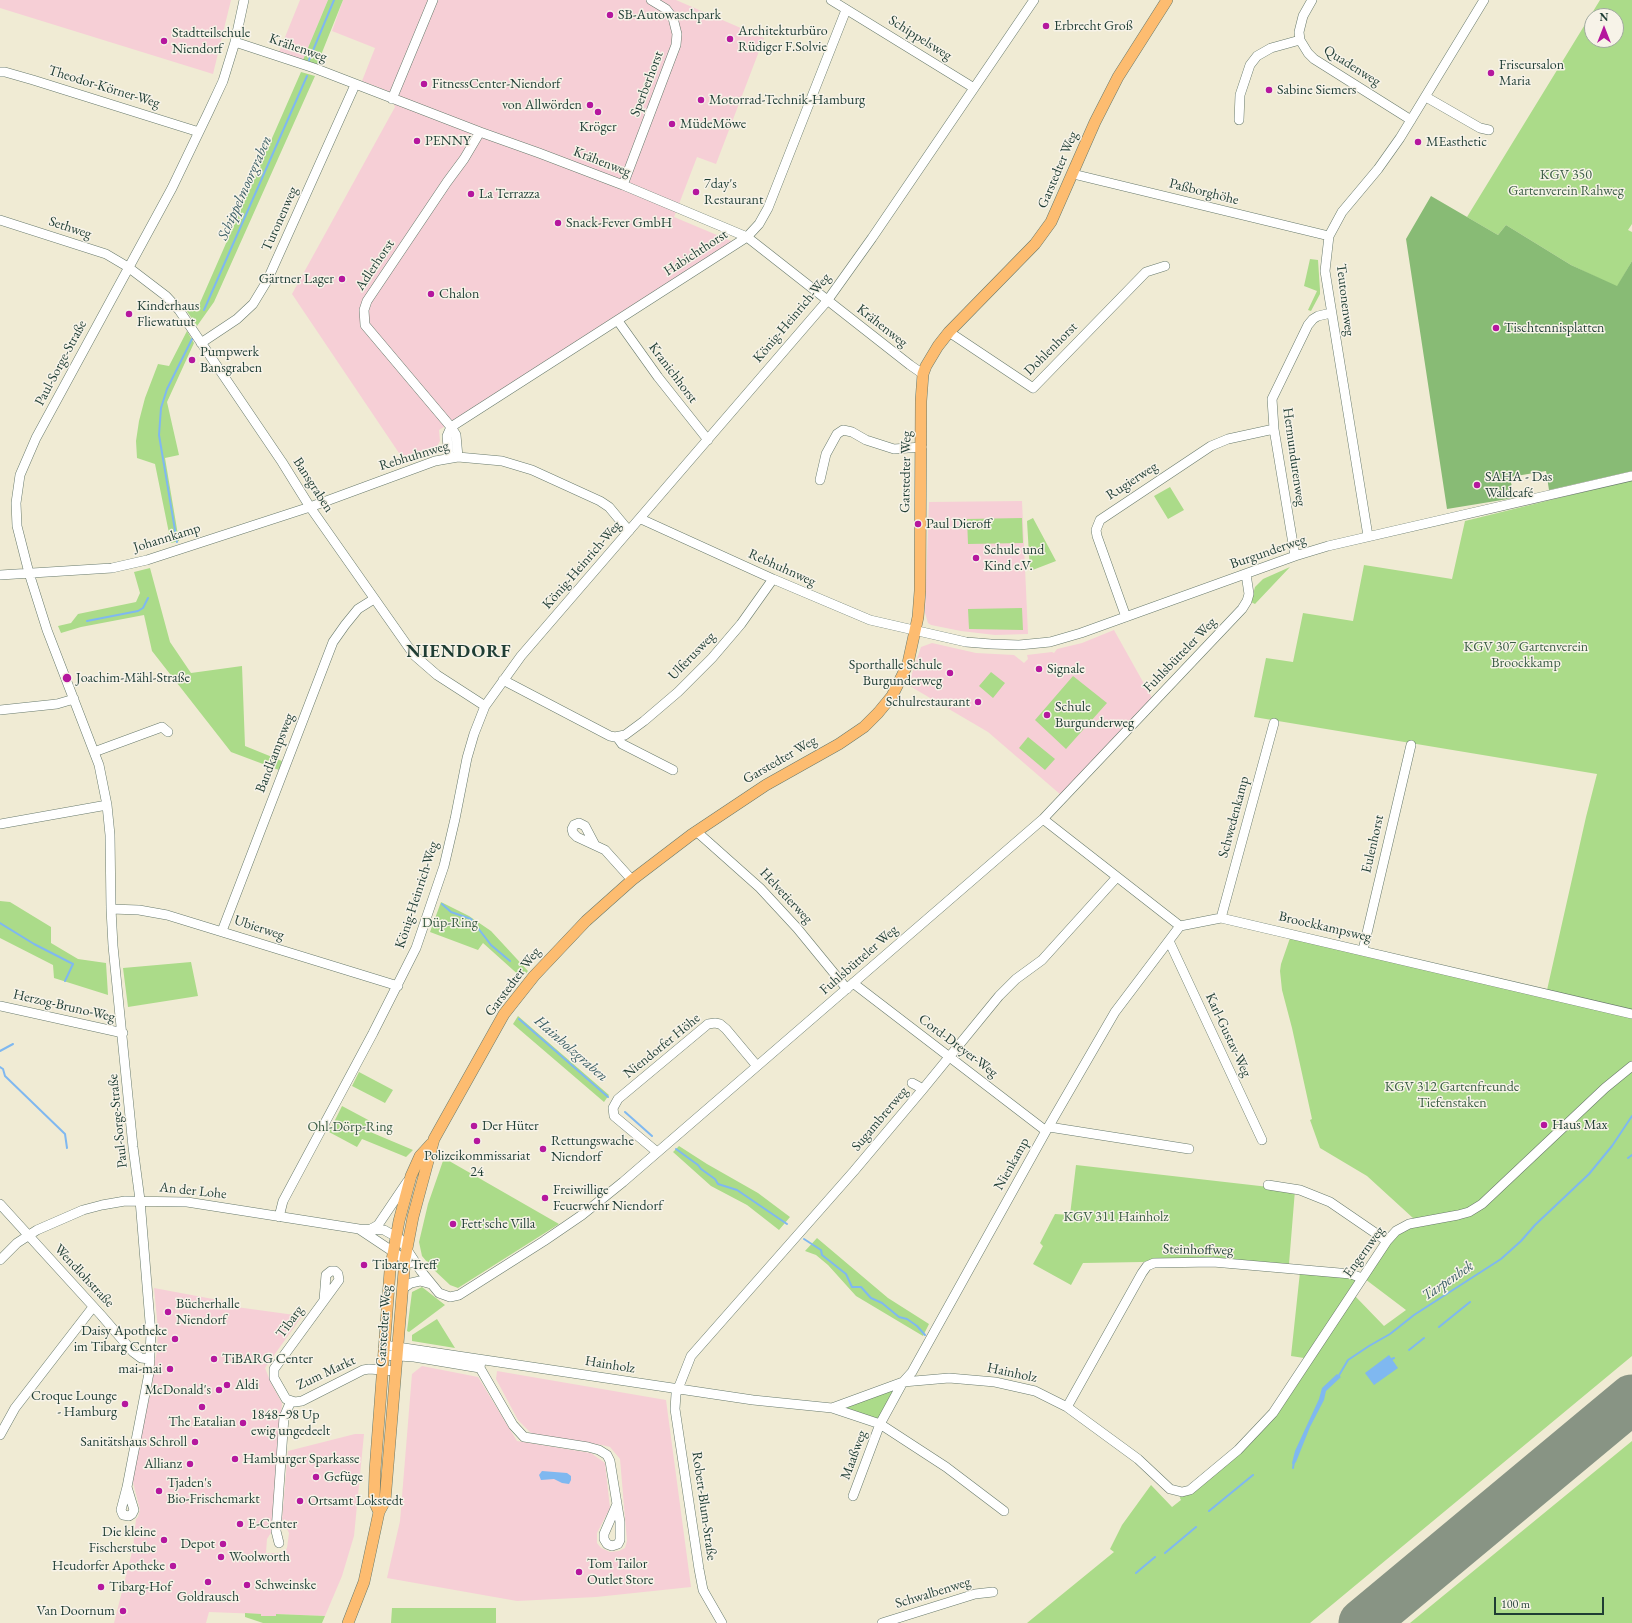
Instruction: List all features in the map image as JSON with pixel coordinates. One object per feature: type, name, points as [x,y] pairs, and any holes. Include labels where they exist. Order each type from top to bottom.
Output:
[{"type":"main road","name":"Garstedter Weg","points":[[378,1512],[374,1501],[382,1370],[393,1251],[411,1176],[420,1156],[432,1144],[504,1014],[531,979],[586,921],[632,880],[696,831],[785,774],[839,744],[871,720],[887,702],[902,678],[916,630],[920,591],[922,447],[921,401],[923,374],[931,356],[950,332],[1038,239],[1051,222],[1095,122],[1118,77],[1167,0]]},
{"type":"main road","name":"Garstedter Weg","points":[[348,1623],[354,1611],[367,1572],[378,1512],[385,1502],[405,1259],[413,1217],[432,1144]]},
{"type":"street","name":"Paul-Sorge-Straße","points":[[127,1487],[150,1360],[151,1334],[140,1200],[133,1147],[123,1033],[113,946],[110,909],[110,835],[107,804],[102,778],[94,752],[46,630],[17,526],[16,503],[20,475],[36,438],[172,188],[199,132],[222,80],[235,42],[244,0]]},
{"type":"street","points":[[392,99],[433,0]]},
{"type":"street","name":"Sperberhorst","points":[[622,185],[676,45],[677,34],[673,18],[666,9],[651,0]]},
{"type":"street","name":"Schippelsweg","points":[[831,0],[974,88]]},
{"type":"street","name":"König-Heinrich-Weg","points":[[279,1217],[283,1201],[398,986],[416,948],[444,866],[467,758],[474,734],[485,706],[521,656],[641,519],[827,301],[1034,0]]},
{"type":"street","points":[[1239,120],[1240,95],[1250,65],[1257,56],[1271,48],[1300,40],[1300,24],[1302,16],[1312,0]]},
{"type":"street","name":"Teutonenweg","points":[[1368,536],[1325,271],[1329,236],[1342,212],[1378,169],[1411,120],[1484,0]]},
{"type":"street","name":"Habichthorst","points":[[451,427],[747,237],[759,224],[770,201],[846,10]]},
{"type":"street","name":"Quadenweg","points":[[1300,40],[1308,53],[1314,59],[1411,120]]},
{"type":"street","name":"Krähenweg","points":[[235,42],[314,68],[355,85],[622,185],[747,237],[827,301],[923,374]]},
{"type":"street","name":"Theodor-Körner-Weg","points":[[0,72],[33,80],[199,132]]},
{"type":"street","name":"Turonenweg","points":[[202,343],[237,319],[253,304],[267,281],[355,85]]},
{"type":"street","points":[[1426,97],[1480,128],[1489,130]]},
{"type":"street","name":"Adlerhorst","points":[[451,427],[365,324],[364,310],[367,300],[464,159],[480,132]]},
{"type":"street","name":"Paßborghöhe","points":[[1073,174],[1329,236]]},
{"type":"street","name":"Sethweg","points":[[0,220],[106,254],[128,267]]},
{"type":"street","name":"Dohlenhorst","points":[[950,332],[1033,388],[1146,272],[1165,266]]},
{"type":"street","name":"Bansgraben","points":[[128,267],[166,296],[179,310],[282,462],[310,507],[414,655],[437,675],[485,706]]},
{"type":"street","name":"Hermundurenweg","points":[[1295,556],[1274,430],[1272,399],[1286,372],[1302,335],[1313,319],[1318,316],[1331,313]]},
{"type":"street","name":"Kranichhorst","points":[[618,321],[658,377],[708,440]]},
{"type":"street","points":[[451,427],[447,436],[453,457]]},
{"type":"street","points":[[820,480],[826,454],[838,434],[843,430],[852,432],[866,440],[894,449],[922,447]]},
{"type":"street","name":"Rugierweg","points":[[1126,616],[1097,536],[1096,530],[1100,520],[1211,446],[1228,439],[1274,430]]},
{"type":"street","name":"Rebhuhnweg","points":[[310,507],[434,461],[453,457],[502,461],[532,470],[600,501],[609,507],[629,531]]},
{"type":"street","name":"Burgunderweg","points":[[916,630],[979,644],[1019,645],[1060,639],[1295,556],[1368,536],[1416,527],[1632,476]]},
{"type":"street","name":"Johannkamp","points":[[29,573],[112,568],[147,560],[310,507]]},
{"type":"street","name":"Rebhuhnweg","points":[[641,519],[859,616],[916,630]]},
{"type":"street","points":[[0,575],[29,573]]},
{"type":"street","name":"Fuhlsbütteler Weg","points":[[407,1247],[421,1271],[439,1293],[444,1296],[453,1297],[544,1241],[582,1215],[623,1182],[1043,819],[1242,609],[1249,594],[1246,574]]},
{"type":"street","name":"Ulferusweg","points":[[617,737],[628,733],[644,721],[678,692],[707,663],[741,624],[773,579]]},
{"type":"street","name":"Bandkampsweg","points":[[222,931],[333,642],[358,609],[374,599]]},
{"type":"street","points":[[503,680],[610,736],[617,737],[622,744],[673,770]]},
{"type":"street","points":[[0,710],[57,704],[74,700]]},
{"type":"street","name":"Schwedenkamp","points":[[1221,918],[1274,722]]},
{"type":"street","points":[[94,752],[162,727],[168,732]]},
{"type":"street","name":"Eulenhorst","points":[[1363,950],[1410,745]]},
{"type":"street","points":[[0,824],[107,804]]},
{"type":"street","points":[[1043,819],[1180,926]]},
{"type":"street","name":"Helvetierweg","points":[[696,831],[760,888],[850,986]]},
{"type":"street","points":[[595,845],[605,850],[632,880]]},
{"type":"street","name":"Sugambrerweg","points":[[678,1389],[691,1356],[854,1171],[999,996],[1016,979],[1042,960],[1117,877]]},
{"type":"street","name":"Ubierweg","points":[[110,909],[139,910],[167,915],[398,986]]},
{"type":"street","name":"Broockkampsweg","points":[[1180,926],[1221,918],[1632,1014]]},
{"type":"street","name":"Nienkamp","points":[[880,1424],[903,1382],[912,1372],[1047,1129],[1115,1012],[1180,926]]},
{"type":"street","name":"Karl-Gustav-Weg","points":[[1169,941],[1262,1140]]},
{"type":"street","name":"Cord-Dreyer-Weg","points":[[850,986],[1047,1129],[1190,1149]]},
{"type":"street","name":"Herzog-Bruno-Weg","points":[[0,1006],[123,1033]]},
{"type":"street","name":"Niendorfer Höhe","points":[[657,1152],[614,1116],[613,1108],[618,1099],[708,1024],[720,1024],[726,1029],[758,1066]]},
{"type":"street","name":"Engernweg","points":[[1182,1492],[1190,1490],[1238,1450],[1273,1413],[1386,1241],[1396,1231],[1409,1224],[1458,1216],[1469,1212],[1482,1204],[1594,1098],[1632,1066]]},
{"type":"street","points":[[912,1083],[923,1089]]},
{"type":"street","name":"Garstedter Weg","points":[[372,1229],[382,1220],[411,1176]]},
{"type":"street","points":[[1268,1185],[1300,1190],[1330,1202],[1386,1241]]},
{"type":"street","name":"An der Lohe","points":[[0,1260],[12,1247],[28,1235],[66,1217],[102,1205],[140,1200],[187,1202],[359,1229],[384,1230],[396,1235]]},
{"type":"street","name":"Wendlohstraße","points":[[0,1204],[133,1352],[141,1358],[150,1360]]},
{"type":"street","name":"An der Lohe","points":[[359,1229],[405,1259]]},
{"type":"street","points":[[396,1235],[407,1247]]},
{"type":"street","name":"Fuhlsbütteler Weg","points":[[405,1259],[421,1271]]},
{"type":"street","name":"Steinhoffweg","points":[[1067,1407],[1147,1266],[1154,1263],[1213,1262],[1351,1274],[1362,1278]]},
{"type":"street","points":[[402,1289],[411,1283],[420,1281],[431,1284]]},
{"type":"street","name":"Tibarg","points":[[291,1401],[283,1395],[274,1378],[274,1370],[324,1300]]},
{"type":"street","points":[[0,1435],[15,1408],[93,1307]]},
{"type":"street","name":"Hainholz","points":[[384,1350],[753,1400],[832,1408],[880,1424],[946,1467],[1004,1511]]},
{"type":"street","points":[[481,1364],[513,1425],[524,1437],[588,1447],[599,1450],[607,1455],[610,1462],[617,1504]]},
{"type":"street","name":"Zum Markt","points":[[279,1543],[276,1531],[284,1417],[291,1401],[302,1401],[363,1370],[396,1371]]},
{"type":"street","name":"Hainholz","points":[[832,1408],[903,1382],[950,1378],[995,1382],[1036,1391],[1067,1407],[1138,1459],[1170,1489],[1182,1492]]},
{"type":"street","name":"Robert-Blum-Straße","points":[[678,1389],[676,1394],[675,1409],[699,1569],[703,1590],[722,1623]]},
{"type":"street","name":"Maaßweg","points":[[853,1496],[880,1424]]},
{"type":"street","name":"Schwalbenweg","points":[[882,1623],[975,1594],[993,1592]]},
{"type":"shaded area","name":"Stadtteilschule Niendorf","points":[[0,0],[231,0],[213,74],[0,8]]},
{"type":"shaded area","points":[[300,0],[328,0],[303,60],[279,52]]},
{"type":"shaded area","points":[[343,0],[676,0],[764,38],[716,164],[697,157],[674,217],[736,243],[439,430],[440,441],[436,448],[405,462],[292,294],[395,107],[390,92],[362,81],[375,48],[332,31]]},
{"type":"shaded area","name":"Schule und Kind e.V.","points":[[1022,501],[1028,634],[995,635],[961,631],[931,625],[928,623],[925,613],[929,502]]},
{"type":"shaded area","name":"Schule Burgunderweg","points":[[1114,630],[1152,698],[1061,795],[988,732],[908,685],[921,647],[932,643],[976,653],[1014,655],[1024,663],[1028,659],[1027,655],[1054,653],[1057,649],[1082,643]]},
{"type":"shaded area","points":[[154,1288],[229,1302],[229,1306],[302,1316],[265,1368],[282,1403],[272,1531],[267,1539],[266,1553],[280,1553],[284,1552],[287,1548],[289,1533],[282,1519],[288,1451],[355,1434],[364,1434],[354,1536],[342,1576],[325,1616],[276,1614],[276,1616],[261,1616],[261,1614],[209,1612],[206,1623],[114,1623],[133,1548],[136,1519],[140,1510],[132,1478],[153,1380],[151,1378],[157,1352],[158,1329]]},
{"type":"shaded area","points":[[422,1366],[478,1377],[517,1441],[591,1453],[605,1463],[610,1508],[597,1533],[597,1543],[601,1548],[610,1552],[619,1551],[625,1548],[627,1541],[620,1459],[610,1447],[533,1435],[518,1420],[496,1379],[497,1371],[666,1400],[691,1587],[596,1597],[517,1601],[387,1578],[400,1521],[412,1374]]},
{"type":"green space","points":[[328,0],[343,0],[317,65],[303,60]]},
{"type":"green space","name":"KGV 350 Gartenverein Rahweg","points":[[1600,0],[1632,0],[1632,224],[1628,230],[1632,232],[1632,261],[1617,287],[1571,265],[1506,225],[1498,235],[1467,217],[1584,26],[1584,48],[1624,48],[1624,8],[1595,8]]},
{"type":"green space","points":[[301,72],[315,76],[214,302],[197,326],[184,307],[199,305]]},
{"type":"green space","points":[[1431,196],[1498,235],[1506,225],[1571,265],[1617,286],[1632,261],[1632,471],[1549,490],[1546,471],[1510,477],[1514,498],[1447,509],[1406,239]]},
{"type":"green space","points":[[1310,259],[1318,260],[1320,290],[1320,294],[1311,311],[1308,310],[1317,291],[1304,286]]},
{"type":"green space","points":[[187,331],[194,343],[167,402],[179,455],[165,458],[179,541],[171,543],[155,464],[137,458],[136,441],[145,398],[158,364],[169,366]]},
{"type":"green space","name":"KGV 307 Gartenverein Broockkamp","points":[[1632,480],[1632,1010],[1547,990],[1597,774],[1254,717],[1266,658],[1293,662],[1303,613],[1353,621],[1364,565],[1452,579],[1465,521]]},
{"type":"green space","points":[[1170,487],[1184,510],[1168,519],[1154,496]]},
{"type":"green space","points":[[1022,518],[1023,543],[968,544],[967,519]]},
{"type":"green space","points":[[1033,518],[1056,561],[1030,571],[1027,521]]},
{"type":"green space","points":[[1290,567],[1255,604],[1251,602],[1255,587],[1263,579]]},
{"type":"green space","points":[[150,568],[170,642],[191,673],[242,666],[245,746],[282,761],[279,770],[231,752],[152,651],[144,615],[81,627],[61,633],[58,626],[71,623],[78,614],[136,602],[140,593],[134,572]]},
{"type":"green space","points":[[1022,608],[1023,630],[969,629],[968,609]]},
{"type":"green space","points":[[991,672],[1005,683],[993,698],[979,686]]},
{"type":"green space","points":[[1073,676],[1107,703],[1066,749],[1035,720]]},
{"type":"green space","points":[[1028,737],[1055,759],[1045,770],[1019,748]]},
{"type":"green space","points":[[0,901],[10,902],[51,927],[51,943],[78,959],[106,963],[108,995],[54,978],[53,965],[0,938]]},
{"type":"green space","name":"Düp-Ring","points":[[441,902],[469,916],[491,931],[528,971],[522,978],[483,943],[478,950],[430,932]]},
{"type":"green space","name":"KGV 312 Gartenfreunde Tiefenstaken","points":[[1290,938],[1632,1016],[1632,1356],[1310,1623],[1027,1623],[1114,1552],[1110,1549],[1122,1525],[1151,1485],[1172,1507],[1181,1500],[1181,1495],[1276,1415],[1355,1296],[1384,1326],[1406,1310],[1365,1279],[1389,1242],[1398,1234],[1414,1226],[1413,1218],[1367,1176],[1320,1148],[1310,1120],[1312,1119],[1282,990],[1280,971],[1281,964]]},
{"type":"green space","points":[[191,962],[198,996],[128,1007],[123,968]]},
{"type":"green space","points":[[518,1016],[609,1095],[604,1102],[513,1024]]},
{"type":"green space","points":[[359,1072],[393,1090],[385,1103],[352,1086]]},
{"type":"green space","name":"Ohl-Dörp-Ring","points":[[342,1106],[372,1122],[368,1131],[413,1150],[406,1157],[362,1139],[357,1147],[329,1132]]},
{"type":"green space","points":[[679,1146],[758,1193],[790,1217],[779,1230],[747,1205],[711,1186],[673,1152]]},
{"type":"green space","points":[[444,1158],[559,1224],[458,1288],[450,1285],[422,1256],[419,1242],[428,1204]]},
{"type":"green space","name":"KGV 311 Hainholz","points":[[1076,1165],[1295,1190],[1289,1264],[1219,1258],[1164,1258],[1143,1262],[1083,1263],[1071,1285],[1033,1264],[1043,1246],[1040,1243],[1055,1214],[1070,1215]]},
{"type":"green space","points":[[817,1238],[888,1298],[929,1324],[923,1336],[856,1296],[828,1265],[816,1255],[805,1251]]},
{"type":"green space","points":[[1300,1272],[1349,1276],[1355,1280],[1355,1284],[1304,1358],[1291,1356]]},
{"type":"green space","points":[[422,1287],[445,1305],[409,1332],[407,1331],[412,1292]]},
{"type":"green space","points":[[437,1319],[455,1348],[412,1341],[412,1335]]},
{"type":"green space","points":[[893,1391],[879,1420],[846,1409],[848,1406]]},
{"type":"green space","points":[[1632,1441],[1632,1623],[1410,1623]]},
{"type":"green space","points":[[392,1608],[496,1608],[496,1623],[391,1623]]},
{"type":"green space","points":[[245,1613],[261,1614],[261,1616],[276,1616],[276,1614],[325,1616],[322,1623],[263,1623],[245,1617]]},
{"type":"water","points":[[1389,1355],[1398,1368],[1374,1385],[1365,1373]]},
{"type":"water","points":[[1337,1374],[1341,1377],[1326,1391],[1324,1400],[1310,1427],[1296,1462],[1293,1465],[1292,1463],[1295,1451],[1319,1399],[1322,1388]]},
{"type":"water","points":[[542,1471],[567,1473],[571,1476],[571,1480],[569,1484],[562,1483],[554,1479],[541,1480],[539,1475]]},
{"type":"waterway","name":"Schippelmoorgraben","points":[[309,60],[334,0]]},
{"type":"waterway","name":"Schippelmoorgraben","points":[[204,310],[307,76]]},
{"type":"waterway","name":"Schippelmoorgraben","points":[[177,542],[159,435],[161,408],[167,389],[192,339]]},
{"type":"waterway","name":"Schippelmoorgraben","points":[[87,621],[138,611],[143,608],[148,598]]},
{"type":"waterway","name":"Hainholzgraben","points":[[442,904],[451,912],[471,919],[491,945],[510,961]]},
{"type":"waterway","points":[[0,923],[34,944],[73,964],[65,981]]},
{"type":"waterway","name":"Hainholzgraben","points":[[519,1019],[608,1097]]},
{"type":"waterway","points":[[0,1051],[13,1044]]},
{"type":"waterway","points":[[0,1067],[3,1069],[5,1076],[65,1134],[67,1148]]},
{"type":"waterway","name":"Hainholzgraben","points":[[625,1112],[652,1136]]},
{"type":"waterway","name":"Tarpenbek","points":[[1338,1377],[1348,1360],[1390,1334],[1414,1315],[1501,1259],[1589,1174],[1612,1146],[1632,1116]]},
{"type":"waterway","name":"Hainholzgraben","points":[[676,1149],[715,1179],[718,1184],[737,1190],[787,1224]]},
{"type":"waterway","points":[[1628,1158],[1632,1155]]},
{"type":"waterway","name":"Hainholzgraben","points":[[804,1239],[821,1250],[822,1255],[846,1274],[852,1287],[861,1287],[871,1298],[882,1303],[899,1317],[907,1319],[917,1326],[925,1335]]},
{"type":"waterway","points":[[1439,1327],[1470,1302]]},
{"type":"waterway","points":[[1409,1350],[1424,1338]]},
{"type":"waterway","name":"Tarpenbek","points":[[1293,1468],[1294,1462]]},
{"type":"waterway","points":[[1209,1511],[1253,1475]]},
{"type":"waterway","points":[[1165,1553],[1196,1527]]},
{"type":"waterway","points":[[1136,1573],[1155,1557]]},
{"type":"runway","points":[[1363,1623],[1632,1399]]},
{"type":"place","name":"SB-Autowaschpark","points":[[610,15]]},
{"type":"place","name":"Erbrecht Groß","points":[[1046,26]]},
{"type":"place","name":"Architekturbüro Rüdiger F.Solvie","points":[[730,39]]},
{"type":"place","name":"Stadtteilschule Niendorf","points":[[164,41]]},
{"type":"place","name":"Friseursalon Maria","points":[[1491,73]]},
{"type":"place","name":"FitnessCenter-Niendorf","points":[[424,84]]},
{"type":"place","name":"Sabine Siemers","points":[[1269,90]]},
{"type":"place","name":"Motorrad-Technik-Hamburg","points":[[701,100]]},
{"type":"place","name":"von Allwörden","points":[[590,105]]},
{"type":"place","name":"Kröger","points":[[598,112]]},
{"type":"place","name":"MüdeMöwe","points":[[672,124]]},
{"type":"place","name":"PENNY","points":[[417,141]]},
{"type":"place","name":"MEasthetic","points":[[1418,142]]},
{"type":"place","name":"7day's Restaurant","points":[[696,192]]},
{"type":"place","name":"La Terrazza","points":[[471,194]]},
{"type":"place","name":"Snack-Fever GmbH","points":[[558,223]]},
{"type":"place","name":"Gärtner Lager","points":[[342,279]]},
{"type":"place","name":"Chalon","points":[[431,294]]},
{"type":"place","name":"Kinderhaus Fliewatuut","points":[[129,314]]},
{"type":"place","name":"Tischtennisplatten","points":[[1496,328]]},
{"type":"place","name":"Pumpwerk Bansgraben","points":[[192,360]]},
{"type":"place","name":"SAHA - Das Waldcafé","points":[[1477,485]]},
{"type":"place","name":"Paul Dieroff","points":[[918,524]]},
{"type":"place","name":"Schule und Kind e.V.","points":[[976,558]]},
{"type":"place","name":"Signale","points":[[1039,669]]},
{"type":"place","name":"Sporthalle Schule Burgunderweg","points":[[950,673]]},
{"type":"place","name":"Joachim-Mähl-Straße","points":[[67,678]]},
{"type":"place","name":"Schulrestaurant","points":[[978,702]]},
{"type":"place","name":"Schule Burgunderweg","points":[[1047,715]]},
{"type":"place","name":"Haus Max","points":[[1544,1125]]},
{"type":"place","name":"Der Hüter","points":[[474,1126]]},
{"type":"place","name":"Polizeikommissariat 24","points":[[477,1141]]},
{"type":"place","name":"Rettungswache Niendorf","points":[[543,1149]]},
{"type":"place","name":"Freiwillige Feuerwehr Niendorf","points":[[545,1198]]},
{"type":"place","name":"Fett'sche Villa","points":[[453,1224]]},
{"type":"place","name":"Tibarg Treff","points":[[364,1265]]},
{"type":"place","name":"Bücherhalle Niendorf","points":[[168,1312]]},
{"type":"place","name":"Daisy Apotheke im Tibarg Center","points":[[175,1339]]},
{"type":"place","name":"TiBARG Center","points":[[214,1359]]},
{"type":"place","name":"mai-mai","points":[[170,1369]]},
{"type":"place","name":"Aldi","points":[[227,1385]]},
{"type":"place","name":"McDonald's","points":[[219,1390]]},
{"type":"place","name":"Croque Lounge - Hamburg","points":[[125,1404]]},
{"type":"place","name":"The Eatalian","points":[[202,1407]]},
{"type":"place","name":"1848–98 Up ewig ungedeelt","points":[[243,1423]]},
{"type":"place","name":"Sanitätshaus Schroll","points":[[195,1442]]},
{"type":"place","name":"Hamburger Sparkasse","points":[[235,1459]]},
{"type":"place","name":"Allianz","points":[[190,1464]]},
{"type":"place","name":"Gefüge","points":[[316,1477]]},
{"type":"place","name":"Tjaden's Bio-Frischemarkt","points":[[159,1491]]},
{"type":"place","name":"Ortsamt Lokstedt","points":[[300,1501]]},
{"type":"place","name":"E-Center","points":[[240,1524]]},
{"type":"place","name":"Die kleine Fischerstube","points":[[164,1540]]},
{"type":"place","name":"Depot","points":[[223,1544]]},
{"type":"place","name":"Woolworth","points":[[221,1557]]},
{"type":"place","name":"Heudorfer Apotheke","points":[[173,1566]]},
{"type":"place","name":"Tom Tailor Outlet Store","points":[[579,1572]]},
{"type":"place","name":"Goldrausch","points":[[208,1582]]},
{"type":"place","name":"Schweinske","points":[[247,1585]]},
{"type":"place","name":"Tibarg-Hof","points":[[101,1587]]},
{"type":"place","name":"Van Doornum","points":[[123,1611]]},
{"type":"district","name":"NIENDORF","points":[[459,652]]}]
